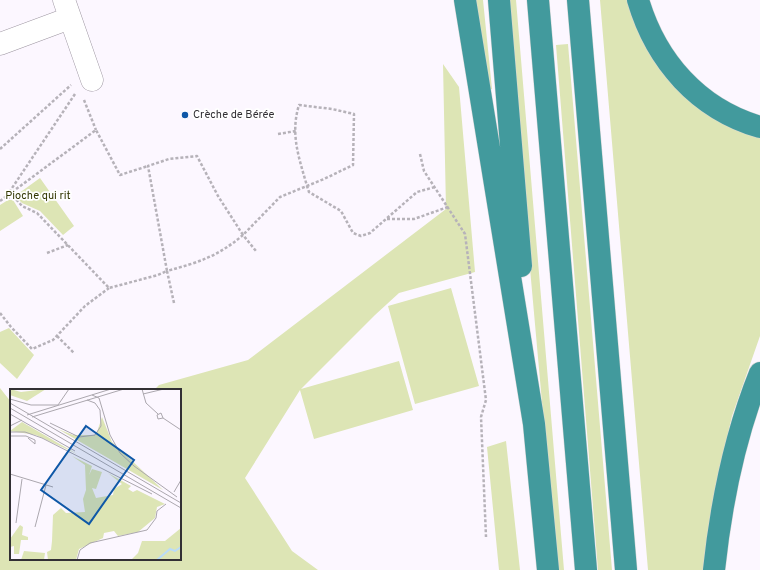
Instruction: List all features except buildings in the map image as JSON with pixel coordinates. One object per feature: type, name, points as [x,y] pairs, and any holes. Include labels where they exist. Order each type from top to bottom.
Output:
[{"type":"highway","points":[[465,0],[534,424]]},
{"type":"highway","points":[[499,0],[534,424],[548,570]]},
{"type":"highway","points":[[538,0],[586,570]]},
{"type":"highway","points":[[578,0],[626,570]]},
{"type":"highway","points":[[638,0],[648,29],[679,76],[692,89],[716,108],[742,121],[760,127]]},
{"type":"highway","points":[[714,570],[720,520],[734,455],[760,373]]},
{"type":"street","points":[[0,44],[67,9],[86,80]]},
{"type":"path","points":[[86,80],[96,130],[120,175],[169,159],[198,156],[218,196],[256,251]]},
{"type":"path","points":[[0,149],[68,86],[86,80]]},
{"type":"path","points":[[6,197],[86,80]]},
{"type":"path","points":[[0,312],[11,328],[32,349],[53,340],[85,306],[109,288],[209,258],[229,246],[243,234],[280,197],[307,186],[353,165],[354,114],[332,109],[299,105],[295,118],[296,146],[307,186],[309,192],[341,211],[353,233],[361,236],[370,233],[417,192],[435,187]]},
{"type":"path","points":[[0,201],[96,130]]},
{"type":"path","points":[[278,134],[296,132]]},
{"type":"path","points":[[420,154],[424,171],[465,234],[486,400],[481,417],[486,537]]},
{"type":"path","points":[[148,166],[174,303]]},
{"type":"path","points":[[6,197],[14,198],[22,206],[37,213],[109,288]]},
{"type":"path","points":[[386,219],[414,219],[448,207]]},
{"type":"path","points":[[47,253],[68,245]]},
{"type":"path","points":[[57,336],[74,353]]},
{"type":"green space","points":[[474,0],[483,0],[492,89],[488,90]]},
{"type":"green space","points":[[506,0],[516,0],[564,570],[557,570]]},
{"type":"green space","points":[[600,0],[630,0],[688,97],[723,124],[749,135],[760,137],[760,336],[732,416],[714,495],[703,570],[648,570]]},
{"type":"green space","points":[[568,44],[612,570],[598,570],[556,45]]},
{"type":"green space","points":[[443,64],[459,87],[475,272],[399,293],[301,389],[399,361],[413,410],[314,439],[300,390],[245,478],[292,551],[318,570],[0,570],[0,388],[10,401],[10,560],[181,560],[181,389],[155,389],[159,385],[248,360],[446,209]]},
{"type":"green space","name":"Pioche qui rit","points":[[40,178],[74,226],[63,235],[40,211],[22,203],[15,196]]},
{"type":"green space","points":[[8,200],[13,200],[23,216],[0,231],[0,205]]},
{"type":"green space","points":[[451,288],[479,386],[415,404],[388,306]]},
{"type":"green space","points":[[9,328],[34,355],[17,379],[0,363],[0,332]]},
{"type":"green space","points":[[506,441],[520,570],[499,570],[487,447]]},
{"type":"place","name":"Crèche de Bérée","points":[[185,115]]}]
